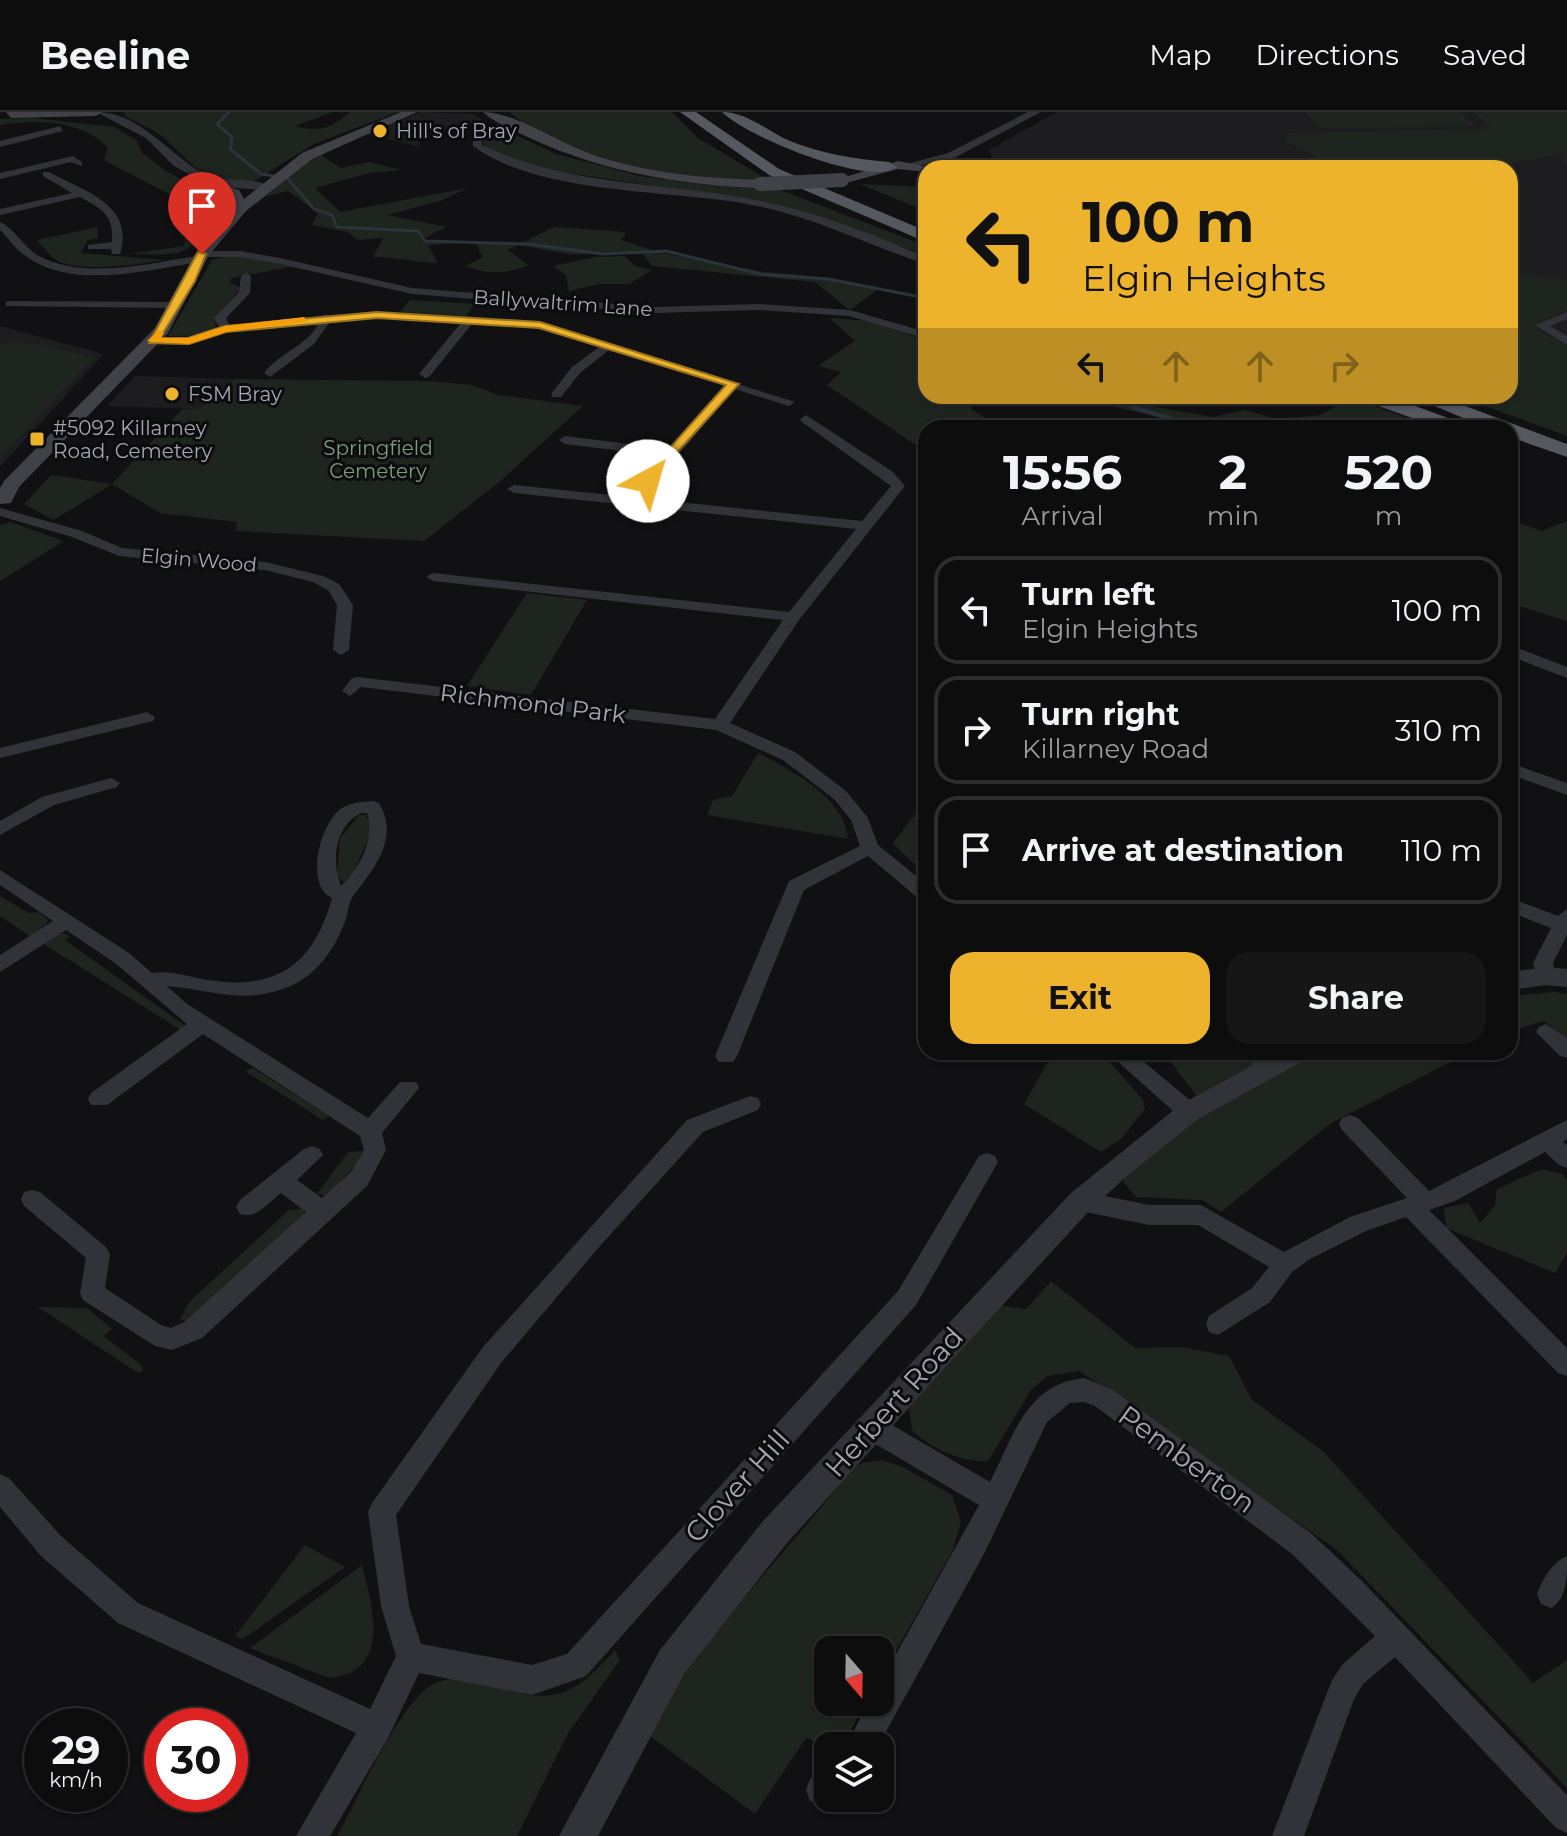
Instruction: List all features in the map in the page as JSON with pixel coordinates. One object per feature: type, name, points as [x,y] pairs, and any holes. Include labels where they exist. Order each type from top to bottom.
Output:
[{"type":"highway","points":[[687,112],[774,172],[863,213],[918,234]]},
{"type":"highway","points":[[713,112],[762,148],[849,192],[918,218]]},
{"type":"highway","points":[[729,112],[758,133],[802,152],[886,176]]},
{"type":"highway","points":[[1390,404],[1434,420]]},
{"type":"highway","points":[[1404,404],[1447,420]]},
{"type":"highway","points":[[1444,404],[1490,420]]},
{"type":"highway","points":[[1450,404],[1491,420]]},
{"type":"highway","points":[[1518,431],[1567,451]]},
{"type":"highway","points":[[1518,450],[1561,469]]},
{"type":"main road","points":[[11,114],[98,112]]},
{"type":"main road","points":[[1,505],[90,415],[93,405],[153,341],[200,256],[243,207],[272,181],[326,145],[411,112]]},
{"type":"main road","points":[[489,112],[506,118],[543,142],[611,165],[685,180],[760,184],[842,180],[886,176],[909,165],[918,166]]},
{"type":"main road","points":[[214,184],[234,193],[243,207]]},
{"type":"street","points":[[98,112],[150,136],[178,164],[214,184],[272,181]]},
{"type":"street","points":[[946,160],[1036,112]]},
{"type":"street","points":[[506,118],[476,129],[475,136],[478,146],[515,166],[753,202],[857,232],[918,258]]},
{"type":"street","points":[[0,144],[60,129]]},
{"type":"street","points":[[930,160],[952,155]]},
{"type":"street","points":[[0,176],[73,159],[79,164]]},
{"type":"street","points":[[909,165],[918,163]]},
{"type":"street","points":[[33,182],[49,176],[109,209],[118,225],[116,248],[92,247]]},
{"type":"street","points":[[0,212],[83,193]]},
{"type":"street","name":"Ballywaltrim Lane","points":[[0,225],[6,236],[32,256],[57,266],[122,269],[200,256],[240,254],[382,287],[426,293],[655,310],[758,307],[850,313],[918,334]]},
{"type":"street","points":[[225,329],[220,318],[244,293],[246,276]]},
{"type":"street","points":[[10,304],[175,305]]},
{"type":"street","points":[[153,341],[189,341],[225,329],[325,317],[377,315],[540,325],[789,402]]},
{"type":"street","points":[[1567,315],[1541,325],[1567,341]]},
{"type":"street","points":[[270,373],[277,362],[316,337],[325,327],[325,317]]},
{"type":"street","points":[[425,374],[469,320]]},
{"type":"street","points":[[557,394],[576,370],[609,345]]},
{"type":"street","points":[[648,481],[733,384]]},
{"type":"street","points":[[720,725],[793,617],[898,486],[888,475],[806,419]]},
{"type":"street","points":[[565,440],[671,453]]},
{"type":"street","points":[[514,489],[865,526]]},
{"type":"street","name":"Elgin Wood","points":[[1,505],[119,552],[265,566],[318,579],[334,587],[345,605],[341,650]]},
{"type":"street","points":[[433,577],[793,617]]},
{"type":"street","points":[[1518,653],[1567,673]]},
{"type":"street","name":"Richmond Park","points":[[350,691],[357,682],[647,719],[720,725],[789,756],[840,795],[859,818],[870,848],[918,887]]},
{"type":"street","points":[[0,753],[147,717]]},
{"type":"street","points":[[1518,771],[1567,789]]},
{"type":"street","points":[[0,829],[48,801],[111,783]]},
{"type":"street","points":[[726,1056],[796,886],[870,848]]},
{"type":"street","points":[[0,876],[151,981],[180,1009],[370,1131],[375,1150],[359,1179],[193,1330],[172,1339],[155,1335],[92,1293],[98,1254],[32,1199]]},
{"type":"street","points":[[151,981],[174,978],[198,986],[235,991],[270,985],[303,971],[321,955],[336,928],[343,894]]},
{"type":"street","points":[[1518,907],[1564,920],[1543,963],[1556,977]]},
{"type":"street","points":[[0,965],[66,921]]},
{"type":"street","points":[[1518,980],[1556,977]]},
{"type":"street","points":[[99,1099],[203,1023]]},
{"type":"street","points":[[1546,1032],[1567,1050]]},
{"type":"street","points":[[1127,1060],[1189,1112]]},
{"type":"street","name":"Herbert Road","points":[[578,1836],[672,1662],[775,1532],[1081,1201],[1189,1112],[1261,1060]]},
{"type":"street","points":[[370,1131],[408,1088]]},
{"type":"street","points":[[312,1836],[377,1727],[411,1657],[395,1606],[382,1512],[492,1355],[592,1239],[695,1126],[750,1104]]},
{"type":"street","points":[[1350,1124],[1418,1204],[1567,1365]]},
{"type":"street","points":[[1218,1324],[1261,1295],[1284,1265],[1358,1224],[1418,1204],[1557,1135],[1567,1159]]},
{"type":"street","points":[[248,1207],[312,1155]]},
{"type":"street","name":"Clover Hill","points":[[411,1657],[532,1680],[576,1666],[907,1298],[987,1162]]},
{"type":"street","points":[[280,1180],[323,1212]]},
{"type":"street","points":[[1081,1201],[1149,1215],[1201,1215],[1263,1249],[1284,1265]]},
{"type":"street","name":"Pemberton","points":[[869,1732],[975,1542],[1038,1414],[1064,1392],[1084,1390],[1104,1398],[1302,1544],[1567,1817]]},
{"type":"street","points":[[871,1427],[994,1499]]},
{"type":"street","points":[[0,1487],[51,1546],[128,1613],[377,1727]]},
{"type":"street","points":[[1551,1594],[1567,1570]]},
{"type":"street","points":[[1288,1836],[1342,1690],[1353,1674],[1395,1637]]},
{"type":"shaded area","points":[[421,112],[473,114],[486,122],[418,134],[420,147],[363,133]]},
{"type":"shaded area","points":[[1057,112],[1567,112],[1567,387],[1518,359],[1518,160],[993,160],[989,150]]},
{"type":"shaded area","points":[[0,326],[104,354],[0,467]]},
{"type":"shaded area","points":[[135,376],[235,379],[199,409],[107,406]]},
{"type":"green space","points":[[125,112],[333,112],[295,126],[318,129],[337,122],[350,112],[398,112],[314,144],[254,181],[238,183],[224,182],[202,172],[163,137],[124,116]]},
{"type":"green space","points":[[509,112],[672,112],[698,138],[768,180],[711,180],[624,167],[569,149],[540,135]]},
{"type":"green space","points":[[1305,112],[1459,112],[1475,126],[1320,128]]},
{"type":"green space","points":[[1473,112],[1567,112],[1567,165],[1562,163],[1566,153],[1518,162],[1309,160],[1314,156],[1287,142],[1288,133],[1494,129]]},
{"type":"green space","points":[[33,118],[114,127],[136,140],[142,153],[169,173],[229,201],[228,206],[187,249],[167,254],[128,254],[184,246],[187,214],[169,194],[104,160],[108,148],[86,132],[43,122],[0,125],[0,119]]},
{"type":"green space","points":[[490,131],[509,132],[556,154],[640,176],[698,184],[770,186],[918,243],[918,252],[774,204],[523,166],[486,148],[478,135]]},
{"type":"green space","points":[[318,153],[341,168],[369,162],[401,170],[369,173],[315,188],[340,212],[468,188],[440,201],[387,215],[446,227],[421,240],[451,243],[428,245],[438,263],[373,257],[383,238],[357,240],[348,232],[312,225],[318,213],[288,191],[264,197]]},
{"type":"green space","points":[[860,184],[918,187],[918,208]]},
{"type":"green space","points":[[97,227],[98,238],[88,240],[81,253],[165,260],[108,267],[65,264],[55,259],[37,240]]},
{"type":"green space","points":[[554,227],[626,232],[621,240],[662,253],[764,272],[821,277],[878,289],[850,310],[815,282],[652,266],[643,254],[569,254],[518,245]]},
{"type":"green space","points":[[475,242],[518,245],[508,250],[528,265],[497,272],[466,266],[483,257]]},
{"type":"green space","points":[[233,255],[295,266],[232,278],[230,283],[241,288],[215,318],[216,328],[206,335],[168,336],[212,260]]},
{"type":"green space","points":[[625,256],[635,266],[652,270],[629,284],[600,284],[569,291],[566,275],[553,266],[594,257]]},
{"type":"green space","points":[[1518,273],[1567,280],[1567,310],[1539,322],[1536,330],[1567,345],[1567,436],[1480,404],[1518,404]]},
{"type":"green space","points":[[410,300],[475,304],[466,316],[400,312]]},
{"type":"green space","points":[[829,318],[870,321],[918,338],[918,404],[971,404],[971,409],[988,420],[918,420],[918,447],[827,385],[841,372],[818,366],[855,341]]},
{"type":"green space","points":[[0,344],[45,345],[94,358],[0,458]]},
{"type":"green space","name":"Springfield Cemetery","points":[[235,379],[428,381],[472,385],[498,395],[583,406],[498,483],[424,541],[236,531],[237,522],[160,513],[112,484],[182,409],[199,409]]},
{"type":"green space","points":[[1102,404],[1140,404],[1213,417],[1245,410],[1276,419],[1321,415],[1340,404],[1370,404],[1411,420],[1171,420]]},
{"type":"green space","points":[[51,475],[112,484],[54,520],[24,504]]},
{"type":"green space","points":[[1567,521],[1567,621],[1518,606],[1518,523],[1542,531]]},
{"type":"green space","points":[[11,522],[64,541],[0,581],[0,525]]},
{"type":"green space","points":[[527,593],[587,600],[531,695],[467,686]]},
{"type":"green space","points":[[758,753],[800,777],[827,798],[845,824],[848,839],[707,815],[713,800],[732,796]]},
{"type":"green space","points":[[918,810],[918,868],[893,843]]},
{"type":"green space","points":[[359,815],[366,815],[372,830],[353,873],[344,882],[337,876],[340,838]]},
{"type":"green space","points":[[0,896],[28,913],[38,912],[48,919],[47,923],[31,937],[0,916]]},
{"type":"green space","points":[[62,933],[70,936],[65,940],[187,1027],[184,1032],[42,943]]},
{"type":"green space","points":[[1567,994],[1567,1039],[1544,1021],[1518,1029],[1518,995]]},
{"type":"green space","points":[[1051,1060],[1108,1060],[1143,1100],[1145,1109],[1122,1138],[1101,1152],[1024,1104]]},
{"type":"green space","points":[[1169,1060],[1454,1060],[1331,1123],[1221,1212],[1202,1200],[1136,1197],[1123,1181],[1161,1125],[1196,1095]]},
{"type":"green space","points":[[253,1068],[329,1116],[323,1120],[245,1071]]},
{"type":"green space","points":[[363,1151],[355,1166],[326,1196],[317,1194],[348,1152]]},
{"type":"green space","points":[[1542,1169],[1562,1174],[1567,1180],[1567,1253],[1555,1273],[1446,1228],[1444,1208],[1468,1203],[1480,1223],[1495,1205],[1497,1189]]},
{"type":"green space","points":[[305,1208],[303,1217],[186,1320],[180,1320],[189,1302],[289,1210]]},
{"type":"green space","points":[[1051,1281],[1135,1348],[1181,1347],[1229,1356],[1252,1400],[1323,1451],[1533,1683],[1567,1660],[1567,1788],[1337,1550],[1079,1371],[1047,1376],[1031,1390],[988,1461],[968,1460],[947,1453],[912,1430],[909,1408],[997,1305],[1026,1309]]},
{"type":"green space","points":[[38,1307],[87,1308],[112,1329],[104,1336],[141,1365],[143,1371],[138,1373]]},
{"type":"green space","points":[[882,1460],[903,1467],[952,1495],[961,1521],[953,1550],[894,1654],[894,1636],[814,1636],[814,1716],[859,1716],[849,1732],[814,1732],[814,1741],[806,1738],[755,1814],[646,1733],[668,1697],[718,1630],[851,1470],[862,1463]]},
{"type":"green space","points":[[305,1545],[345,1567],[243,1639],[235,1636]]},
{"type":"green space","points":[[362,1565],[373,1617],[370,1650],[363,1664],[349,1673],[329,1678],[250,1648]]},
{"type":"green space","points":[[615,1650],[620,1660],[567,1735],[517,1836],[337,1836],[389,1737],[426,1689],[455,1679],[537,1696],[562,1693],[594,1672]]},
{"type":"waterway","points":[[229,112],[217,124],[232,137],[230,149],[261,174],[287,178],[314,209],[332,215],[337,227],[418,231],[425,241],[528,244],[603,254],[666,251],[760,274],[828,279],[918,296]]},
{"type":"waterway","points":[[1131,404],[1175,420]]},
{"type":"slow traffic","points":[[159,333],[153,341],[189,341],[225,329],[304,320]]},
{"type":"place","name":"Hill's of Bray","points":[[380,131]]},
{"type":"place","name":"FSM Bray","points":[[172,394]]},
{"type":"place","name":"#5092 Killarney Road, Cemetery","points":[[37,439]]},
{"type":"route","points":[[202,254],[190,281],[153,341],[189,341],[225,329],[325,317],[377,315],[540,325],[733,384],[648,481]]}]
